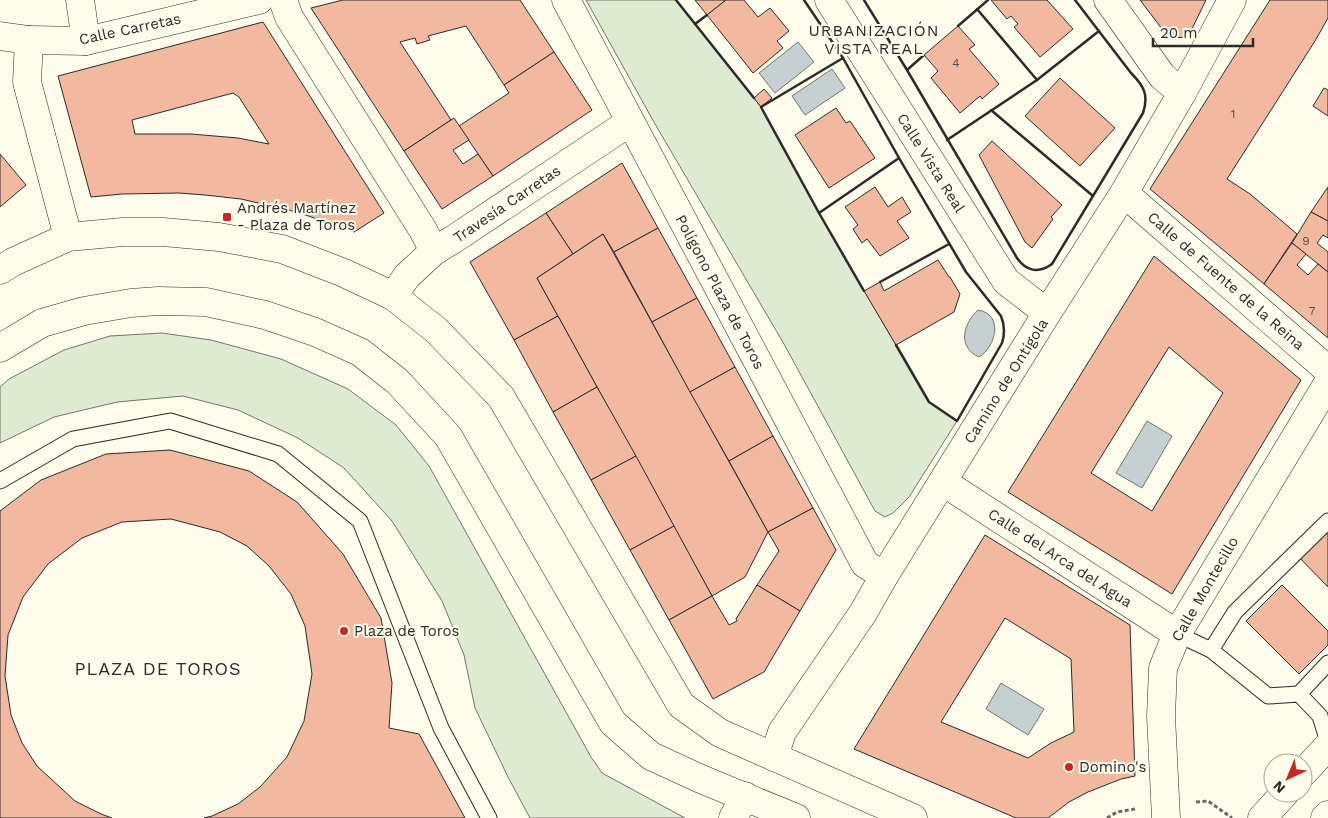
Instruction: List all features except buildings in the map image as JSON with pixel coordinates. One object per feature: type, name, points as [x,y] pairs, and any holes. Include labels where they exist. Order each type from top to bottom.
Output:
[{"type":"street","points":[[80,0],[86,41]]},
{"type":"street","name":"Calle Carretas","points":[[0,36],[29,40],[86,41],[259,0]]},
{"type":"street","points":[[283,0],[289,17],[423,230],[434,251]]},
{"type":"street","name":"Polígono Plaza de Toros","points":[[566,0],[865,564],[884,576]]},
{"type":"street","name":"Calle Vista Real","points":[[829,0],[1006,281],[1047,313]]},
{"type":"street","points":[[1108,0],[1162,76],[1182,93]]},
{"type":"street","name":"Camino de Ontígola","points":[[774,757],[782,732],[863,613],[1047,313],[1124,193],[1182,93],[1232,0]]},
{"type":"street","points":[[29,40],[27,82],[68,237]]},
{"type":"street","name":"Travesía Carretas","points":[[393,296],[407,276],[434,251],[630,122]]},
{"type":"street","name":"Calle de Fuente de la Reina","points":[[1124,193],[1328,370]]},
{"type":"street","points":[[0,270],[13,262],[68,237],[123,232],[163,232],[219,237],[282,249],[344,273],[393,296],[436,330],[501,397],[681,705],[720,733],[913,818]]},
{"type":"street","points":[[0,348],[42,323],[84,311],[131,303],[158,301],[206,302],[265,315],[315,332],[360,352],[398,381],[448,436],[613,723],[651,756],[700,779],[739,807],[796,818]]},
{"type":"street","name":"Calle Montecillo","points":[[1166,818],[1161,716],[1163,668],[1177,634],[1328,384]]},
{"type":"street","name":"Calle del Arca del Agua","points":[[943,482],[1177,634]]},
{"type":"street","points":[[1313,762],[1328,746]]},
{"type":"street","points":[[1262,818],[1276,803]]},
{"type":"lane","points":[[0,481],[73,440],[170,421],[278,454],[360,521],[441,728],[488,818]]},
{"type":"lane","points":[[1211,650],[1235,612],[1328,521]]},
{"type":"lane","points":[[1177,634],[1211,650],[1268,696],[1299,694],[1328,663]]},
{"type":"lane","points":[[1299,694],[1320,716],[1328,742]]},
{"type":"green space","points":[[586,0],[676,0],[761,107],[819,213],[929,402],[957,421],[909,497],[893,513],[885,517],[875,511],[784,344],[655,124]]},
{"type":"green space","points":[[162,333],[211,340],[281,359],[348,389],[396,425],[429,466],[591,757],[602,773],[685,818],[530,818],[475,708],[464,655],[442,601],[392,521],[344,468],[298,438],[238,410],[183,396],[117,402],[54,417],[0,443],[0,387],[9,379],[64,350],[110,336]]},
{"type":"shaded area","points":[[798,42],[814,62],[775,93],[759,73]]},
{"type":"shaded area","points":[[832,69],[845,88],[805,115],[792,96]]},
{"type":"shaded area","points":[[978,310],[992,318],[995,331],[990,346],[979,357],[972,353],[965,341],[966,328]]},
{"type":"shaded area","points":[[1147,421],[1172,436],[1142,488],[1116,473]]},
{"type":"shaded area","points":[[1001,683],[1044,709],[1028,735],[986,709]]},
{"type":"wall","points":[[676,0],[754,98]]},
{"type":"wall","points":[[804,0],[843,58],[966,272],[1001,316],[1003,323],[1002,343],[957,421],[929,402],[896,345]]},
{"type":"wall","points":[[864,0],[1017,258],[1024,266],[1033,270],[1042,269],[1052,264],[1145,107],[1144,91],[1139,82],[1075,0]]},
{"type":"wall","points":[[958,26],[988,0]]},
{"type":"wall","points":[[977,9],[1037,80]]},
{"type":"wall","points":[[695,24],[707,15]]},
{"type":"wall","points":[[947,140],[1037,80],[1099,31]]},
{"type":"wall","points":[[907,70],[924,55]]},
{"type":"wall","points":[[843,58],[761,107],[864,291]]},
{"type":"wall","points":[[991,110],[1093,196]]},
{"type":"wall","points":[[819,213],[899,158]]},
{"type":"wall","points":[[880,282],[949,244]]},
{"type":"place","name":"Andrés Martínez - Plaza de Toros","points":[[227,217]]},
{"type":"place","name":"Plaza de Toros","points":[[344,631]]},
{"type":"place","name":"Domino's","points":[[1069,767]]},
{"type":"district","name":"URBANIZACIÓN VISTA REAL","points":[[874,39]]},
{"type":"district","name":"PLAZA DE TOROS","points":[[158,668]]}]
